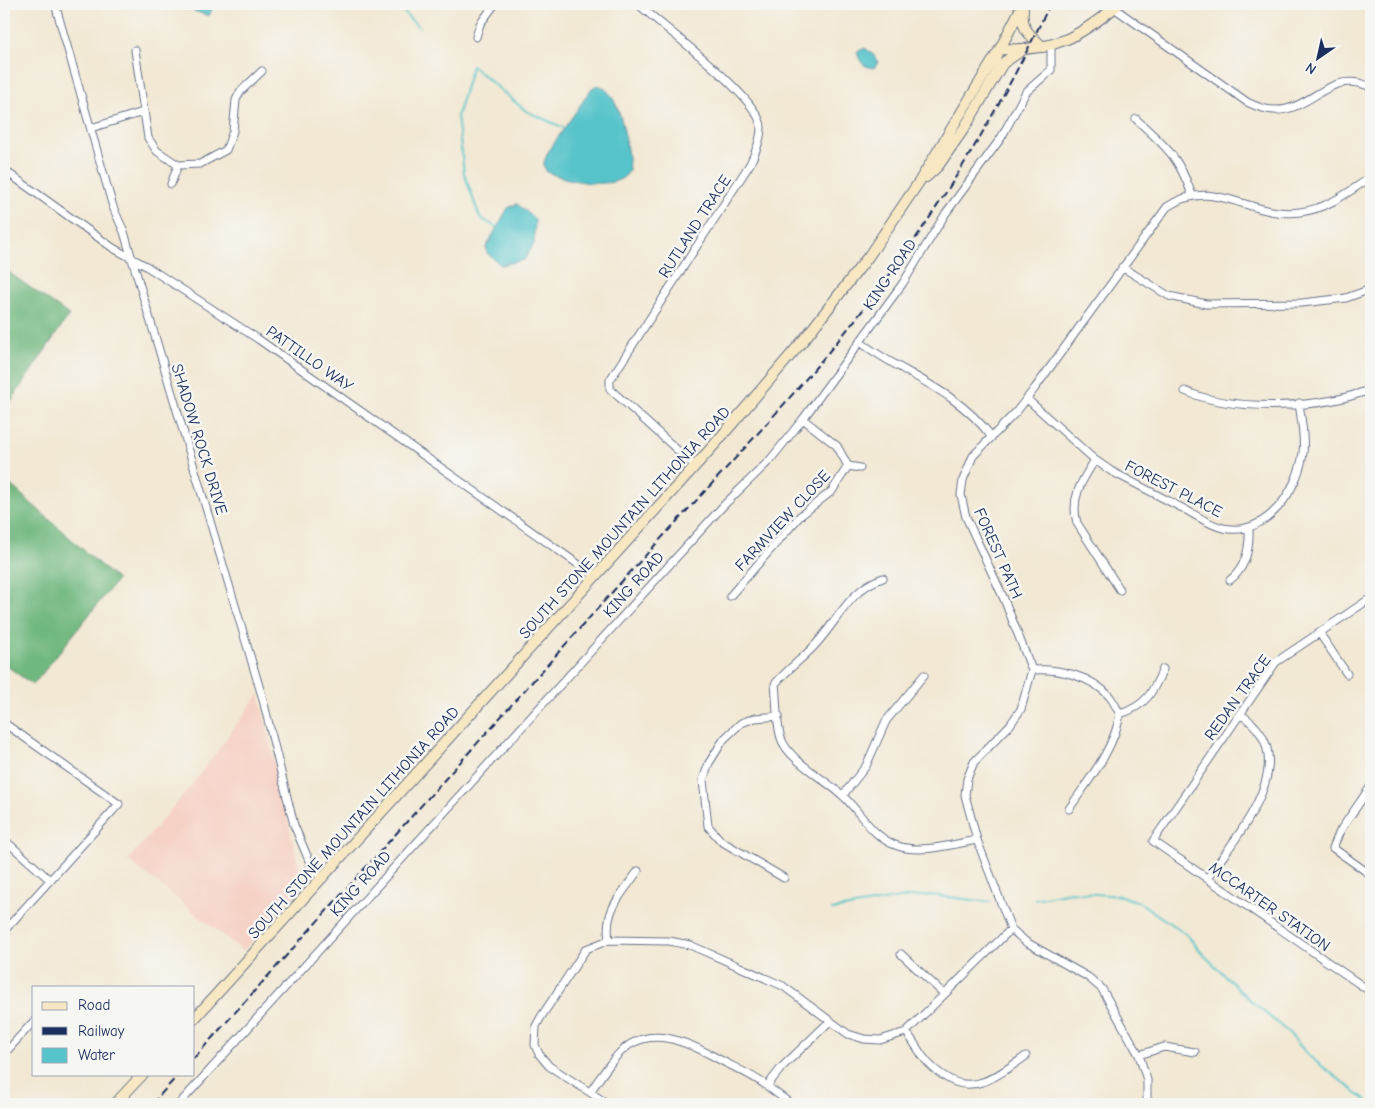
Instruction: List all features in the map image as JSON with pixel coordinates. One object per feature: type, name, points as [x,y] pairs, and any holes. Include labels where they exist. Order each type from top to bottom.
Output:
[{"type":"main road","name":"SOUTH STONE MOUNTAIN LITHONIA ROAD","points":[[195,1018],[323,879],[695,466],[806,337],[868,257],[919,182],[1000,49],[1023,4]]},
{"type":"main road","points":[[1023,4],[1022,22],[1026,31],[1047,46]]},
{"type":"main road","points":[[1000,49],[1024,49],[1047,46],[1092,26],[1116,6]]},
{"type":"main road","points":[[919,182],[938,166],[954,144],[1003,63],[1024,49]]},
{"type":"main road","points":[[115,1104],[141,1076]]},
{"type":"street","name":"SHADOW ROCK DRIVE","points":[[55,4],[262,696],[294,825],[313,870],[323,879]]},
{"type":"street","points":[[476,37],[480,24],[495,4]]},
{"type":"street","name":"RUTLAND TRACE","points":[[638,4],[732,84],[756,112],[761,127],[757,149],[750,164],[610,380],[610,389],[695,466]]},
{"type":"street","points":[[1116,6],[1247,102],[1265,109],[1291,109],[1325,88],[1343,82],[1353,81],[1371,87]]},
{"type":"street","name":"KING ROAD","points":[[179,1104],[710,520],[770,460],[804,419],[903,283],[946,213],[1001,138],[1026,92],[1051,70],[1047,46]]},
{"type":"street","points":[[135,50],[148,138],[157,151],[178,165],[200,164],[226,150],[233,131],[236,100],[240,92],[262,71]]},
{"type":"street","points":[[91,128],[143,112]]},
{"type":"street","points":[[1136,119],[1175,156],[1184,170],[1192,194],[1224,197],[1270,211],[1299,212],[1333,202],[1371,178]]},
{"type":"street","points":[[170,184],[178,165]]},
{"type":"street","name":"PATTILLO WAY","points":[[4,170],[114,248],[130,256],[274,350],[595,576]]},
{"type":"street","name":"FOREST PATH","points":[[1032,670],[1004,598],[966,517],[961,495],[968,464],[972,456],[1027,399],[1167,207],[1192,194]]},
{"type":"street","points":[[1122,267],[1169,296],[1206,304],[1302,303],[1346,298],[1371,289]]},
{"type":"street","points":[[860,342],[907,373],[948,394],[972,413],[991,436]]},
{"type":"street","points":[[1185,391],[1209,399],[1257,406],[1299,403],[1354,395],[1371,389]]},
{"type":"street","name":"FOREST PLACE","points":[[1027,399],[1095,460],[1111,471],[1225,529],[1249,526],[1261,521],[1276,509],[1289,494],[1298,477],[1303,451],[1299,403]]},
{"type":"street","name":"FARMVIEW CLOSE","points":[[730,596],[800,516],[832,491],[848,466],[837,446],[804,419]]},
{"type":"street","points":[[1095,460],[1075,494],[1074,514],[1077,523],[1120,590]]},
{"type":"street","points":[[848,466],[860,468]]},
{"type":"street","points":[[1230,580],[1240,573],[1245,559],[1250,543],[1249,526]]},
{"type":"street","points":[[883,578],[863,586],[815,646],[788,667],[775,684],[781,739],[789,752],[843,795],[880,836],[897,846],[908,849],[977,840]]},
{"type":"street","name":"REDAN TRACE","points":[[1153,841],[1276,662],[1320,634],[1344,614],[1371,598]]},
{"type":"street","points":[[1320,634],[1347,674]]},
{"type":"street","points":[[1069,809],[1107,752],[1118,730],[1120,714],[1110,697],[1080,678],[1064,671],[1047,668],[1032,670],[1024,700],[1016,717],[974,762],[967,779],[965,795],[977,840],[1011,929],[1026,942],[1088,977],[1102,989],[1139,1055],[1147,1080],[1147,1104]]},
{"type":"street","points":[[1120,714],[1140,706],[1157,682],[1163,669]]},
{"type":"street","points":[[843,795],[866,766],[886,720],[924,675]]},
{"type":"street","points":[[1207,879],[1260,798],[1267,780],[1268,750],[1254,723],[1240,714]]},
{"type":"street","points":[[779,716],[754,718],[740,723],[724,739],[709,763],[703,780],[708,826],[721,841],[784,878]]},
{"type":"street","points":[[4,723],[119,804],[4,931]]},
{"type":"street","points":[[1371,786],[1340,831],[1332,848],[1371,875]]},
{"type":"street","name":"MCCARTER STATION","points":[[1153,841],[1371,992]]},
{"type":"street","points":[[7,842],[50,880]]},
{"type":"street","points":[[609,940],[607,928],[609,914],[638,871]]},
{"type":"street","points":[[608,1104],[549,1066],[539,1054],[535,1035],[541,1017],[586,949],[609,940],[669,941],[690,945],[783,986],[829,1022],[848,1034],[864,1039],[880,1040],[906,1032],[943,993],[1011,929]]},
{"type":"street","points":[[900,954],[943,993]]},
{"type":"street","points":[[767,1086],[782,1068],[829,1022]]},
{"type":"street","points":[[4,1054],[32,1023]]},
{"type":"street","points":[[906,1032],[924,1059],[941,1074],[955,1083],[964,1085],[984,1083],[1026,1056]]},
{"type":"street","points":[[590,1092],[622,1050],[639,1041],[663,1036],[691,1043],[714,1057],[749,1072],[790,1104]]},
{"type":"street","points":[[1139,1055],[1164,1047],[1196,1052]]},
{"type":"shaded area","points":[[259,694],[303,886],[243,951],[128,860],[196,780]]},
{"type":"green space","points":[[4,269],[69,315],[4,411]]},
{"type":"green space","points":[[4,479],[117,580],[33,685],[4,664]]},
{"type":"water","points":[[173,4],[214,4],[209,16]]},
{"type":"water","points":[[865,48],[873,54],[878,62],[874,68],[865,65],[859,59],[857,52]]},
{"type":"water","points":[[597,85],[606,89],[618,109],[625,136],[629,171],[623,178],[614,182],[603,183],[578,181],[547,172],[543,165],[548,152],[592,88]]},
{"type":"water","points":[[517,204],[535,219],[534,244],[524,260],[501,265],[487,253],[486,247],[508,208]]},
{"type":"waterway","points":[[398,4],[420,28]]},
{"type":"waterway","points":[[496,227],[480,218],[464,173],[457,116],[472,66],[526,111],[564,128]]},
{"type":"waterway","points":[[1035,899],[1070,892],[1121,896],[1139,902],[1187,935],[1204,955],[1250,1000],[1289,1033],[1309,1056],[1371,1104]]},
{"type":"waterway","points":[[832,910],[900,898],[930,895],[991,902]]},
{"type":"railway","points":[[195,1057],[615,589],[775,415],[859,315],[891,273],[950,187],[1003,96],[1050,4]]},
{"type":"railway","points":[[152,1104],[177,1076]]}]
